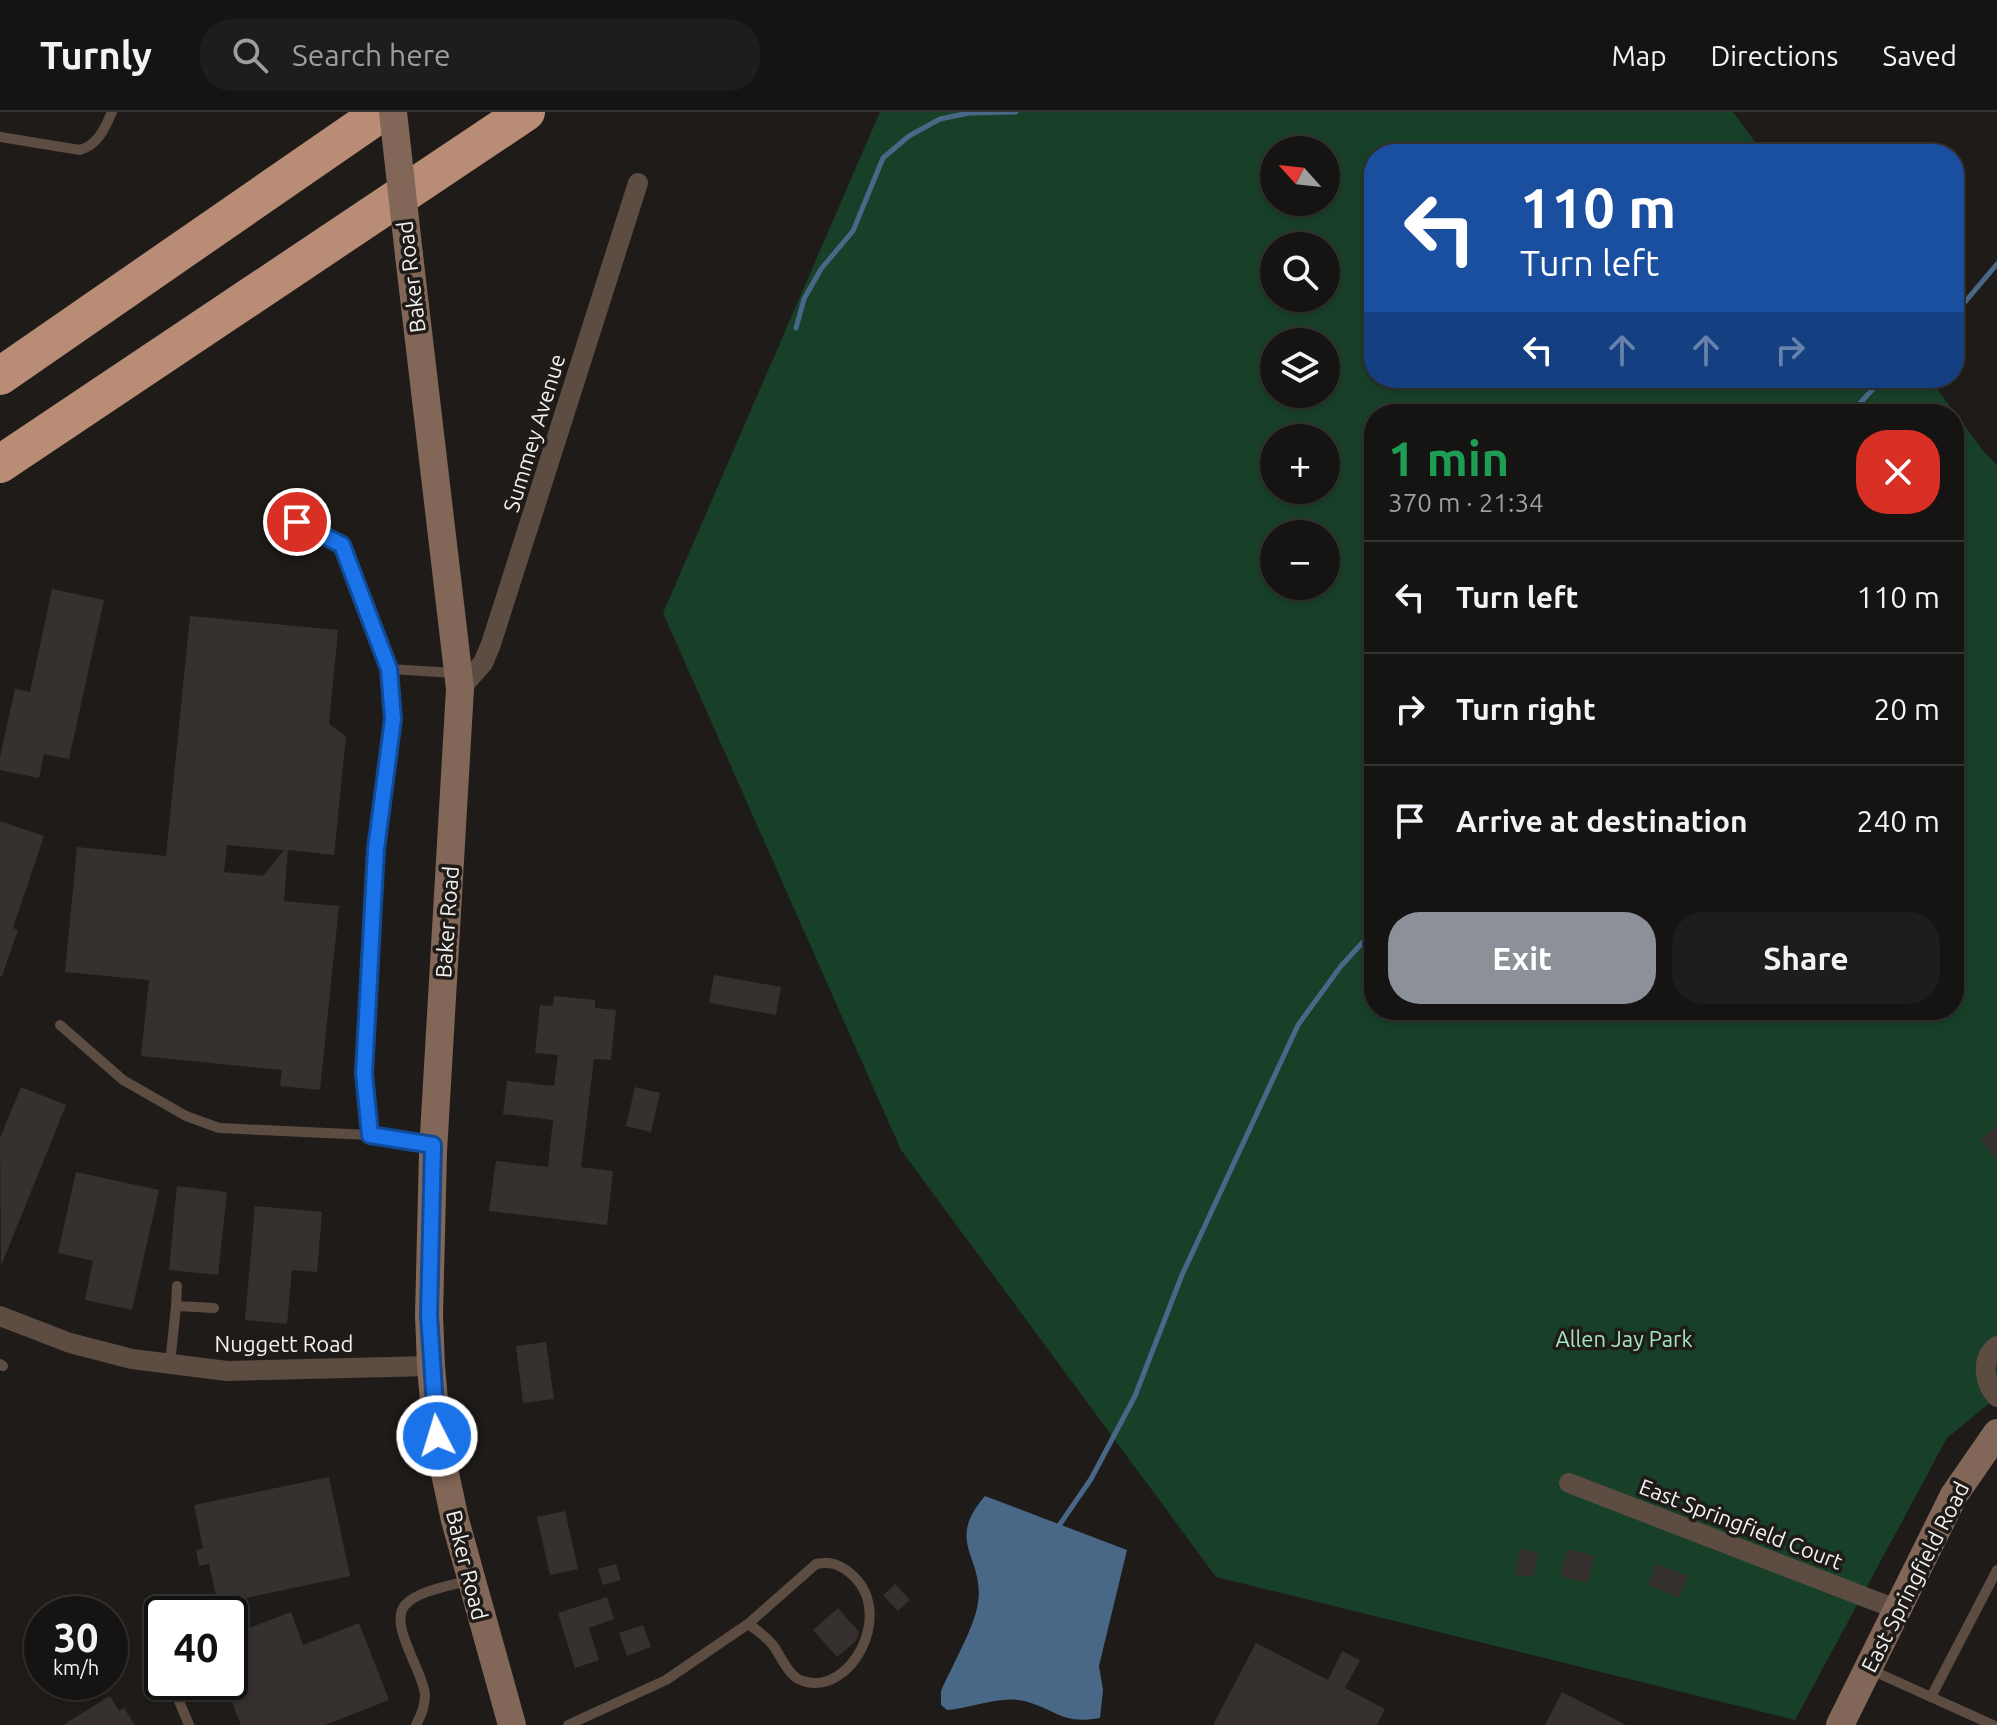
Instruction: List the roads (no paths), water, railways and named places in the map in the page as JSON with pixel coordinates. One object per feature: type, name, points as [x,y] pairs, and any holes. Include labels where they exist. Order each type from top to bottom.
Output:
[{"type":"highway","points":[[0,376],[382,112]]},
{"type":"highway","points":[[0,464],[526,112]]},
{"type":"street","name":"Baker Road","points":[[393,112],[459,681],[433,1145],[431,1366],[437,1436],[470,1580],[512,1725]]},
{"type":"street","name":"Summey Avenue","points":[[459,681],[483,663],[491,644],[638,183]]},
{"type":"street","name":"Nuggett Road","points":[[0,1316],[70,1343],[132,1359],[227,1371],[431,1366]]},
{"type":"street","points":[[1997,1346],[1990,1351],[1985,1366],[1990,1389],[1997,1397]]},
{"type":"street","name":"East Springfield Road","points":[[1840,1725],[1954,1495],[1997,1433]]},
{"type":"street","name":"East Springfield Court","points":[[1569,1483],[1896,1609]]},
{"type":"lane","points":[[0,137],[80,150],[90,147],[99,137],[112,112]]},
{"type":"lane","points":[[297,522],[342,545],[389,669],[393,719],[376,849],[364,1073],[370,1135]]},
{"type":"lane","points":[[389,669],[459,681]]},
{"type":"lane","points":[[60,1025],[123,1080],[186,1116],[219,1128],[370,1135],[433,1145]]},
{"type":"lane","points":[[170,1364],[177,1286]]},
{"type":"lane","points":[[176,1306],[214,1308]]},
{"type":"lane","points":[[568,1725],[666,1680],[748,1624],[816,1564],[828,1562],[843,1567],[858,1580],[869,1600],[871,1623],[867,1640],[838,1675],[824,1680],[805,1682],[794,1676],[770,1641],[748,1624]]},
{"type":"lane","points":[[1931,1697],[1997,1570]]},
{"type":"lane","points":[[416,1725],[425,1693],[402,1630],[400,1614],[406,1604],[421,1595],[470,1580]]},
{"type":"lane","points":[[1868,1668],[1993,1725]]},
{"type":"lane","points":[[179,1700],[189,1725]]},
{"type":"water","points":[[985,1496],[1127,1550],[1099,1666],[1103,1690],[1100,1718],[1067,1718],[1035,1704],[1015,1700],[947,1710],[941,1705],[941,1691],[968,1635],[978,1603],[979,1587],[967,1538],[973,1512]]},
{"type":"waterway","points":[[796,328],[804,299],[821,269],[853,231],[883,158],[909,136],[940,119],[969,113],[1016,112]]},
{"type":"waterway","points":[[1964,303],[1997,264]]},
{"type":"waterway","points":[[1859,404],[1874,388]]},
{"type":"waterway","points":[[1056,1530],[1091,1479],[1135,1396],[1182,1275],[1298,1025],[1341,966],[1364,941]]},
{"type":"park label","name":"Allen Jay Park","points":[[1624,1339]]}]
